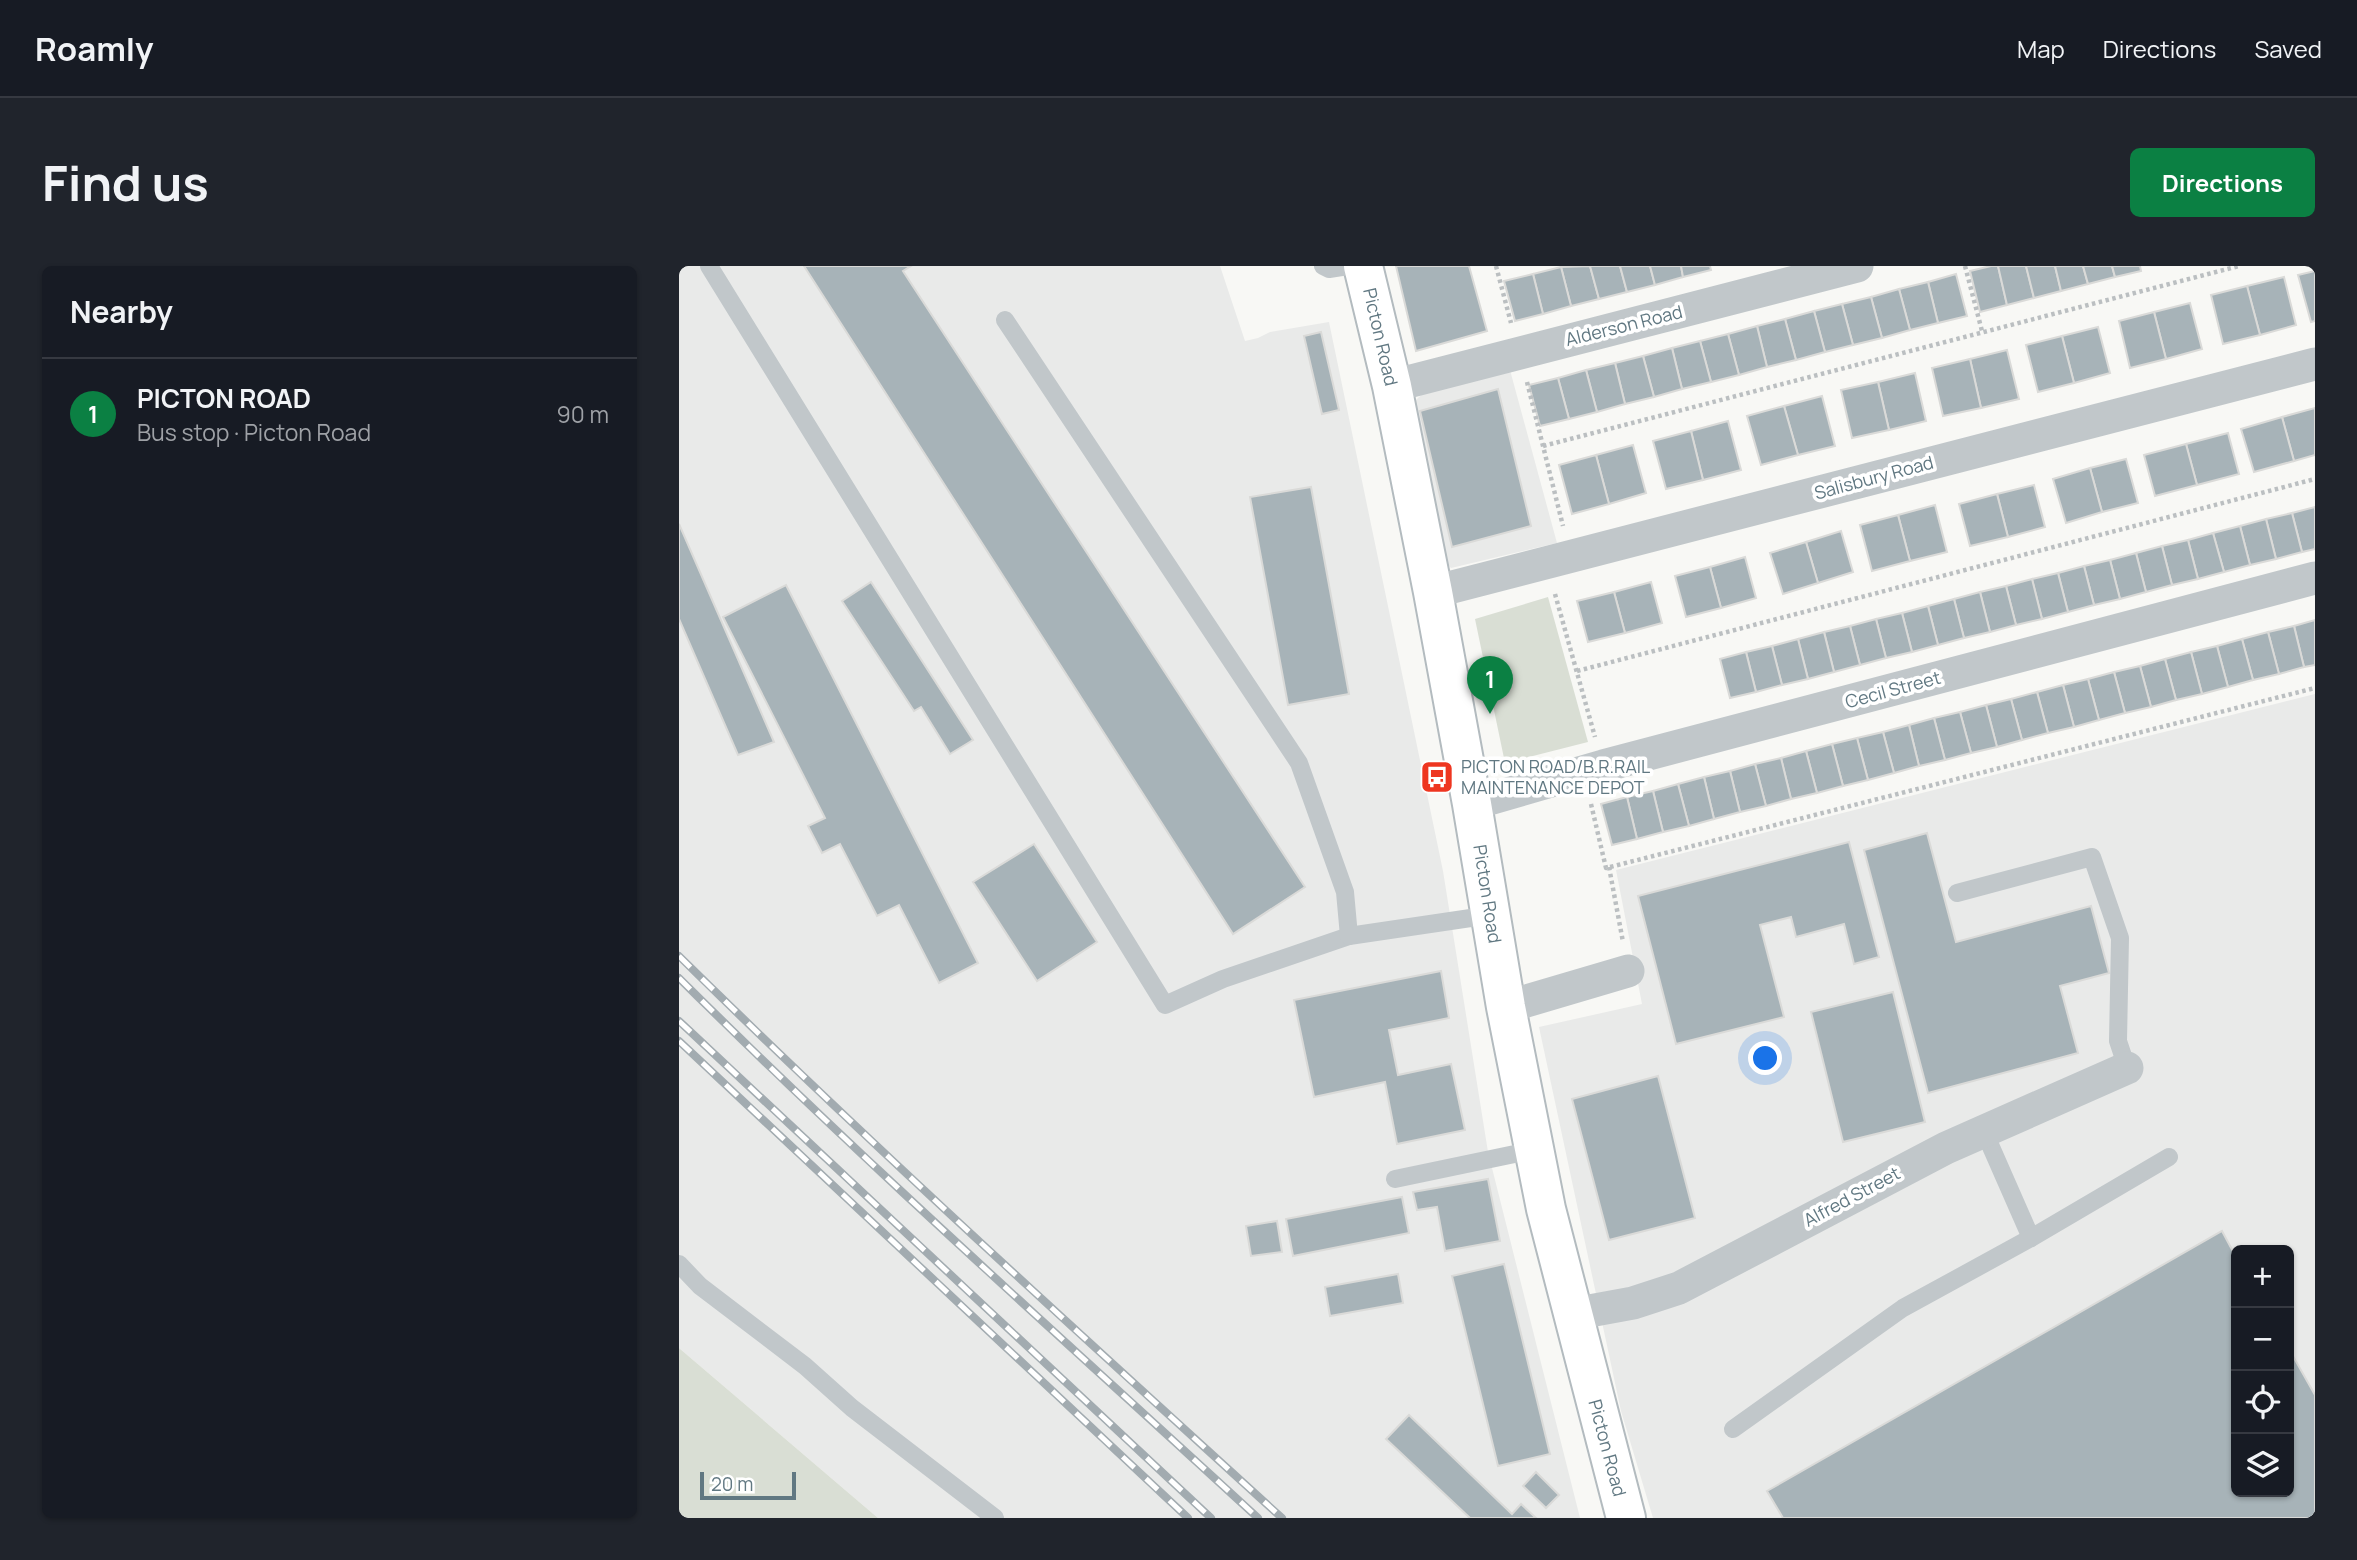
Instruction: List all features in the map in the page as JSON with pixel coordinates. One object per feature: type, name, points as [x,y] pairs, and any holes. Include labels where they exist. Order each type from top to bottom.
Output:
[{"type":"main road","name":"Picton Road","points":[[1363,266],[1392,386],[1433,592],[1506,1007],[1546,1209],[1626,1518]]},
{"type":"street","name":"Alderson Road","points":[[1392,386],[1857,266]]},
{"type":"street","name":"Salisbury Road","points":[[1433,592],[2315,364]]},
{"type":"street","name":"Cecil Street","points":[[1472,804],[1594,769],[2315,578]]},
{"type":"street","points":[[1506,1007],[1628,971]]},
{"type":"street","name":"Alfred Street","points":[[1573,1314],[1633,1303],[1679,1288],[1946,1148],[2127,1068]]},
{"type":"lane","points":[[709,266],[1165,1005],[1223,979],[1349,936],[1491,915]]},
{"type":"lane","points":[[1323,266],[1329,269],[1348,266]]},
{"type":"lane","points":[[1005,320],[1299,763],[1345,892],[1349,936]]},
{"type":"lane","points":[[1957,893],[2092,857],[2120,938],[2118,1041],[2127,1068]]},
{"type":"lane","points":[[1984,1132],[2031,1238]]},
{"type":"lane","points":[[1395,1180],[1535,1150]]},
{"type":"lane","points":[[1733,1429],[1903,1308],[2031,1238],[2169,1157]]},
{"type":"lane","points":[[679,1264],[700,1286],[995,1518]]},
{"type":"path","points":[[1496,266],[1543,446],[1594,769],[1606,868],[2315,688]]},
{"type":"path","points":[[1965,266],[1982,331]]},
{"type":"path","points":[[1543,446],[2239,266]]},
{"type":"path","points":[[1577,671],[2315,479]]},
{"type":"path","points":[[1609,867],[1628,971]]},
{"type":"shaded area","points":[[679,266],[1220,266],[1245,341],[1270,332],[1329,322],[1443,871],[1488,1152],[1580,1518],[878,1518],[679,1348]]},
{"type":"shaded area","points":[[1510,370],[1557,543],[1451,568],[1446,563],[1414,402],[1423,393]]},
{"type":"shaded area","points":[[1548,597],[1588,742],[1505,763],[1475,619]]},
{"type":"shaded area","points":[[2315,694],[2315,1518],[1653,1518],[1621,1411],[1539,1027],[1642,1004],[1616,870]]},
{"type":"shaded area","points":[[679,1348],[878,1518],[679,1518]]},
{"type":"building","points":[[804,266],[911,266],[903,271],[1305,887],[1233,934]]},
{"type":"building","points":[[1396,266],[1469,266],[1487,331],[1416,351]]},
{"type":"building","points":[[1590,266],[1599,299],[1571,306],[1561,267]]},
{"type":"building","points":[[1590,266],[1620,266],[1627,292],[1599,299]]},
{"type":"building","points":[[1620,266],[1650,266],[1655,285],[1627,292]]},
{"type":"building","points":[[1650,266],[1681,266],[1683,277],[1655,285]]},
{"type":"building","points":[[1681,266],[1710,266],[1711,270],[1683,277]]},
{"type":"building","points":[[1998,266],[2007,305],[1980,312],[1970,271]]},
{"type":"building","points":[[1998,266],[2026,266],[2034,298],[2007,305]]},
{"type":"building","points":[[2026,266],[2055,266],[2061,291],[2034,298]]},
{"type":"building","points":[[2055,266],[2083,266],[2088,284],[2061,291]]},
{"type":"building","points":[[2083,266],[2112,266],[2115,277],[2088,284]]},
{"type":"building","points":[[2112,266],[2140,266],[2141,271],[2115,277]]},
{"type":"building","points":[[1561,267],[1571,306],[1543,314],[1533,274]]},
{"type":"building","points":[[2315,271],[2315,321],[2311,322],[2298,275]]},
{"type":"building","points":[[1533,274],[1543,314],[1515,321],[1504,281]]},
{"type":"building","points":[[1956,274],[1967,316],[1938,323],[1928,282]]},
{"type":"building","points":[[2284,277],[2296,325],[2260,335],[2247,286]]},
{"type":"building","points":[[1928,282],[1938,323],[1910,330],[1899,289]]},
{"type":"building","points":[[2247,286],[2260,335],[2223,344],[2211,295]]},
{"type":"building","points":[[1899,289],[1910,330],[1882,338],[1871,297]]},
{"type":"building","points":[[1871,297],[1882,338],[1853,345],[1842,304]]},
{"type":"building","points":[[2190,303],[2202,349],[2166,359],[2154,312]]},
{"type":"building","points":[[1842,304],[1853,345],[1825,352],[1814,311]]},
{"type":"building","points":[[1814,311],[1825,352],[1796,360],[1785,319]]},
{"type":"building","points":[[2154,312],[2166,359],[2130,368],[2119,321]]},
{"type":"building","points":[[1785,319],[1796,360],[1767,367],[1757,326]]},
{"type":"building","points":[[1757,326],[1767,367],[1739,375],[1728,334]]},
{"type":"building","points":[[2098,327],[2110,373],[2074,383],[2062,336]]},
{"type":"building","points":[[1321,332],[1339,410],[1322,414],[1304,336]]},
{"type":"building","points":[[1728,334],[1739,375],[1711,382],[1700,341]]},
{"type":"building","points":[[2062,336],[2074,383],[2038,392],[2026,345]]},
{"type":"building","points":[[1700,341],[1711,382],[1682,389],[1672,348]]},
{"type":"building","points":[[1672,348],[1682,389],[1654,397],[1643,356]]},
{"type":"building","points":[[2007,350],[2019,399],[1981,408],[1970,359]]},
{"type":"building","points":[[1643,356],[1654,397],[1625,404],[1615,363]]},
{"type":"building","points":[[1970,359],[1981,408],[1943,416],[1932,368]]},
{"type":"building","points":[[1615,363],[1625,404],[1597,412],[1586,370]]},
{"type":"building","points":[[1586,370],[1597,412],[1569,419],[1558,378]]},
{"type":"building","points":[[1915,373],[1926,421],[1889,430],[1878,382]]},
{"type":"building","points":[[1558,378],[1569,419],[1540,426],[1529,385]]},
{"type":"building","points":[[1878,382],[1889,430],[1852,438],[1841,390]]},
{"type":"building","points":[[1498,389],[1531,526],[1452,547],[1420,411]]},
{"type":"building","points":[[1822,396],[1835,446],[1798,455],[1784,406]]},
{"type":"building","points":[[1784,406],[1798,455],[1761,465],[1747,416]]},
{"type":"building","points":[[2315,408],[2315,455],[2294,461],[2282,417]]},
{"type":"building","points":[[2282,417],[2294,461],[2254,472],[2241,429]]},
{"type":"building","points":[[1728,421],[1741,470],[1703,480],[1691,431]]},
{"type":"building","points":[[1691,431],[1703,480],[1666,489],[1653,441]]},
{"type":"building","points":[[2228,433],[2239,474],[2197,485],[2186,444]]},
{"type":"building","points":[[2186,444],[2197,485],[2155,496],[2144,455]]},
{"type":"building","points":[[1633,445],[1646,493],[1609,504],[1596,455]]},
{"type":"building","points":[[1596,455],[1609,504],[1572,514],[1559,465]]},
{"type":"building","points":[[2126,459],[2138,503],[2102,512],[2090,468]]},
{"type":"building","points":[[2090,468],[2102,512],[2066,523],[2053,479]]},
{"type":"building","points":[[2034,485],[2045,527],[2008,537],[1997,494]]},
{"type":"building","points":[[1311,487],[1349,694],[1288,705],[1250,497]]},
{"type":"building","points":[[1997,494],[2008,537],[1970,546],[1959,504]]},
{"type":"building","points":[[1935,505],[1947,552],[1910,561],[1898,515]]},
{"type":"building","points":[[2315,507],[2315,549],[2302,552],[2292,513]]},
{"type":"building","points":[[2292,513],[2302,552],[2276,559],[2266,519]]},
{"type":"building","points":[[1898,515],[1910,561],[1872,571],[1860,525]]},
{"type":"building","points":[[2266,519],[2276,559],[2250,565],[2240,526]]},
{"type":"building","points":[[679,524],[774,742],[738,755],[679,619]]},
{"type":"building","points":[[2240,526],[2250,565],[2224,572],[2213,533]]},
{"type":"building","points":[[1841,531],[1853,572],[1818,583],[1806,542]]},
{"type":"building","points":[[2213,533],[2224,572],[2198,579],[2188,540]]},
{"type":"building","points":[[2188,540],[2198,579],[2172,585],[2162,546]]},
{"type":"building","points":[[1806,542],[1818,583],[1783,594],[1770,553]]},
{"type":"building","points":[[2162,546],[2172,585],[2146,592],[2136,553]]},
{"type":"building","points":[[2136,553],[2146,592],[2120,599],[2110,560]]},
{"type":"building","points":[[1745,557],[1756,598],[1721,608],[1710,567]]},
{"type":"building","points":[[2110,560],[2120,599],[2094,605],[2084,566]]},
{"type":"building","points":[[2084,566],[2094,605],[2068,612],[2058,573]]},
{"type":"building","points":[[1710,567],[1721,608],[1686,617],[1675,576]]},
{"type":"building","points":[[2058,573],[2068,612],[2042,619],[2032,579]]},
{"type":"building","points":[[2032,579],[2042,619],[2016,625],[2006,586]]},
{"type":"building","points":[[871,582],[973,740],[950,754],[921,707],[914,711],[842,601]]},
{"type":"building","points":[[1651,582],[1662,623],[1625,633],[1614,592]]},
{"type":"building","points":[[786,585],[978,963],[939,983],[899,905],[877,916],[840,844],[822,853],[808,826],[825,818],[723,617]]},
{"type":"building","points":[[2006,586],[2016,625],[1990,632],[1980,592]]},
{"type":"building","points":[[1614,592],[1625,633],[1588,642],[1577,601]]},
{"type":"building","points":[[1980,592],[1990,632],[1964,638],[1954,599]]},
{"type":"building","points":[[1954,599],[1964,638],[1938,645],[1928,606]]},
{"type":"building","points":[[1928,606],[1938,645],[1912,652],[1902,613]]},
{"type":"building","points":[[1902,613],[1912,652],[1886,658],[1876,619]]},
{"type":"building","points":[[1876,619],[1886,658],[1860,665],[1850,626]]},
{"type":"building","points":[[2315,620],[2315,665],[2304,667],[2294,626]]},
{"type":"building","points":[[1850,626],[1860,665],[1834,672],[1824,632]]},
{"type":"building","points":[[2294,626],[2304,667],[2279,674],[2268,632]]},
{"type":"building","points":[[1824,632],[1834,672],[1808,679],[1798,639]]},
{"type":"building","points":[[2268,632],[2279,674],[2253,680],[2242,639]]},
{"type":"building","points":[[1798,639],[1808,679],[1782,685],[1772,646]]},
{"type":"building","points":[[2242,639],[2253,680],[2228,687],[2217,646]]},
{"type":"building","points":[[1772,646],[1782,685],[1756,692],[1746,652]]},
{"type":"building","points":[[2217,646],[2228,687],[2202,694],[2191,652]]},
{"type":"building","points":[[1746,652],[1756,692],[1730,698],[1720,659]]},
{"type":"building","points":[[2191,652],[2202,694],[2176,700],[2165,659]]},
{"type":"building","points":[[2165,659],[2176,700],[2151,707],[2140,666]]},
{"type":"building","points":[[2140,666],[2151,707],[2125,713],[2114,672]]},
{"type":"building","points":[[2114,672],[2125,713],[2099,720],[2088,679]]},
{"type":"building","points":[[2088,679],[2099,720],[2074,727],[2063,685]]},
{"type":"building","points":[[2063,685],[2074,727],[2048,733],[2037,692]]},
{"type":"building","points":[[2037,692],[2048,733],[2022,740],[2011,699]]},
{"type":"building","points":[[2011,699],[2022,740],[1997,747],[1986,705]]},
{"type":"building","points":[[1986,705],[1997,747],[1971,753],[1960,712]]},
{"type":"building","points":[[1960,712],[1971,753],[1945,760],[1934,718]]},
{"type":"building","points":[[1934,718],[1945,760],[1919,766],[1909,725]]},
{"type":"building","points":[[1909,725],[1919,766],[1894,773],[1883,732]]},
{"type":"building","points":[[1883,732],[1894,773],[1868,780],[1857,738]]},
{"type":"building","points":[[1857,738],[1868,780],[1843,786],[1832,744]]},
{"type":"building","points":[[1832,744],[1843,786],[1817,793],[1806,751]]},
{"type":"building","points":[[1806,751],[1817,793],[1791,799],[1781,758]]},
{"type":"building","points":[[1781,758],[1791,799],[1766,806],[1755,764]]},
{"type":"building","points":[[1755,764],[1766,806],[1740,812],[1730,771]]},
{"type":"building","points":[[1730,771],[1740,812],[1714,819],[1704,777]]},
{"type":"building","points":[[1704,777],[1714,819],[1689,826],[1678,784]]},
{"type":"building","points":[[1678,784],[1689,826],[1663,832],[1653,791]]},
{"type":"building","points":[[1653,791],[1663,832],[1637,839],[1627,797]]},
{"type":"building","points":[[1627,797],[1637,839],[1612,845],[1601,804]]},
{"type":"building","points":[[1927,833],[1956,942],[2091,906],[2109,973],[2060,986],[2078,1053],[1928,1093],[1864,850]]},
{"type":"building","points":[[1849,842],[1879,957],[1854,964],[1844,924],[1796,937],[1791,917],[1760,925],[1784,1017],[1676,1044],[1638,896]]},
{"type":"building","points":[[1034,844],[1097,942],[1037,981],[973,882]]},
{"type":"building","points":[[1441,971],[1449,1018],[1389,1030],[1398,1075],[1451,1064],[1465,1130],[1397,1144],[1385,1082],[1314,1097],[1294,1000]]},
{"type":"building","points":[[1893,992],[1925,1122],[1843,1142],[1811,1012]]},
{"type":"building","points":[[1658,1076],[1695,1218],[1609,1240],[1572,1099]]},
{"type":"building","points":[[1488,1179],[1500,1241],[1445,1251],[1437,1207],[1417,1210],[1413,1192]]},
{"type":"building","points":[[1402,1197],[1409,1233],[1293,1256],[1286,1219]]},
{"type":"building","points":[[1277,1221],[1282,1252],[1251,1256],[1246,1226]]},
{"type":"building","points":[[2222,1231],[2231,1248],[2231,1497],[2294,1497],[2294,1358],[2315,1395],[2315,1518],[1783,1518],[1767,1491]]},
{"type":"building","points":[[1504,1264],[1550,1454],[1498,1466],[1452,1276]]},
{"type":"building","points":[[1398,1274],[1403,1303],[1330,1316],[1325,1287]]},
{"type":"building","points":[[1409,1415],[1512,1514],[1521,1504],[1536,1518],[1470,1518],[1386,1439]]},
{"type":"building","points":[[1536,1472],[1559,1495],[1546,1508],[1523,1486]]},
{"type":"railway","points":[[679,956],[902,1170],[1282,1518]]},
{"type":"railway","points":[[679,978],[893,1184],[1258,1518]]},
{"type":"railway","points":[[679,1021],[1211,1518]]},
{"type":"railway","points":[[679,1041],[1188,1518]]},
{"type":"place","name":"PICTON ROAD","points":[[1490,714]]},
{"type":"place","name":"PICTON ROAD/B.R.RAIL MAINTENANCE DEPOT","points":[[1437,777]]}]
